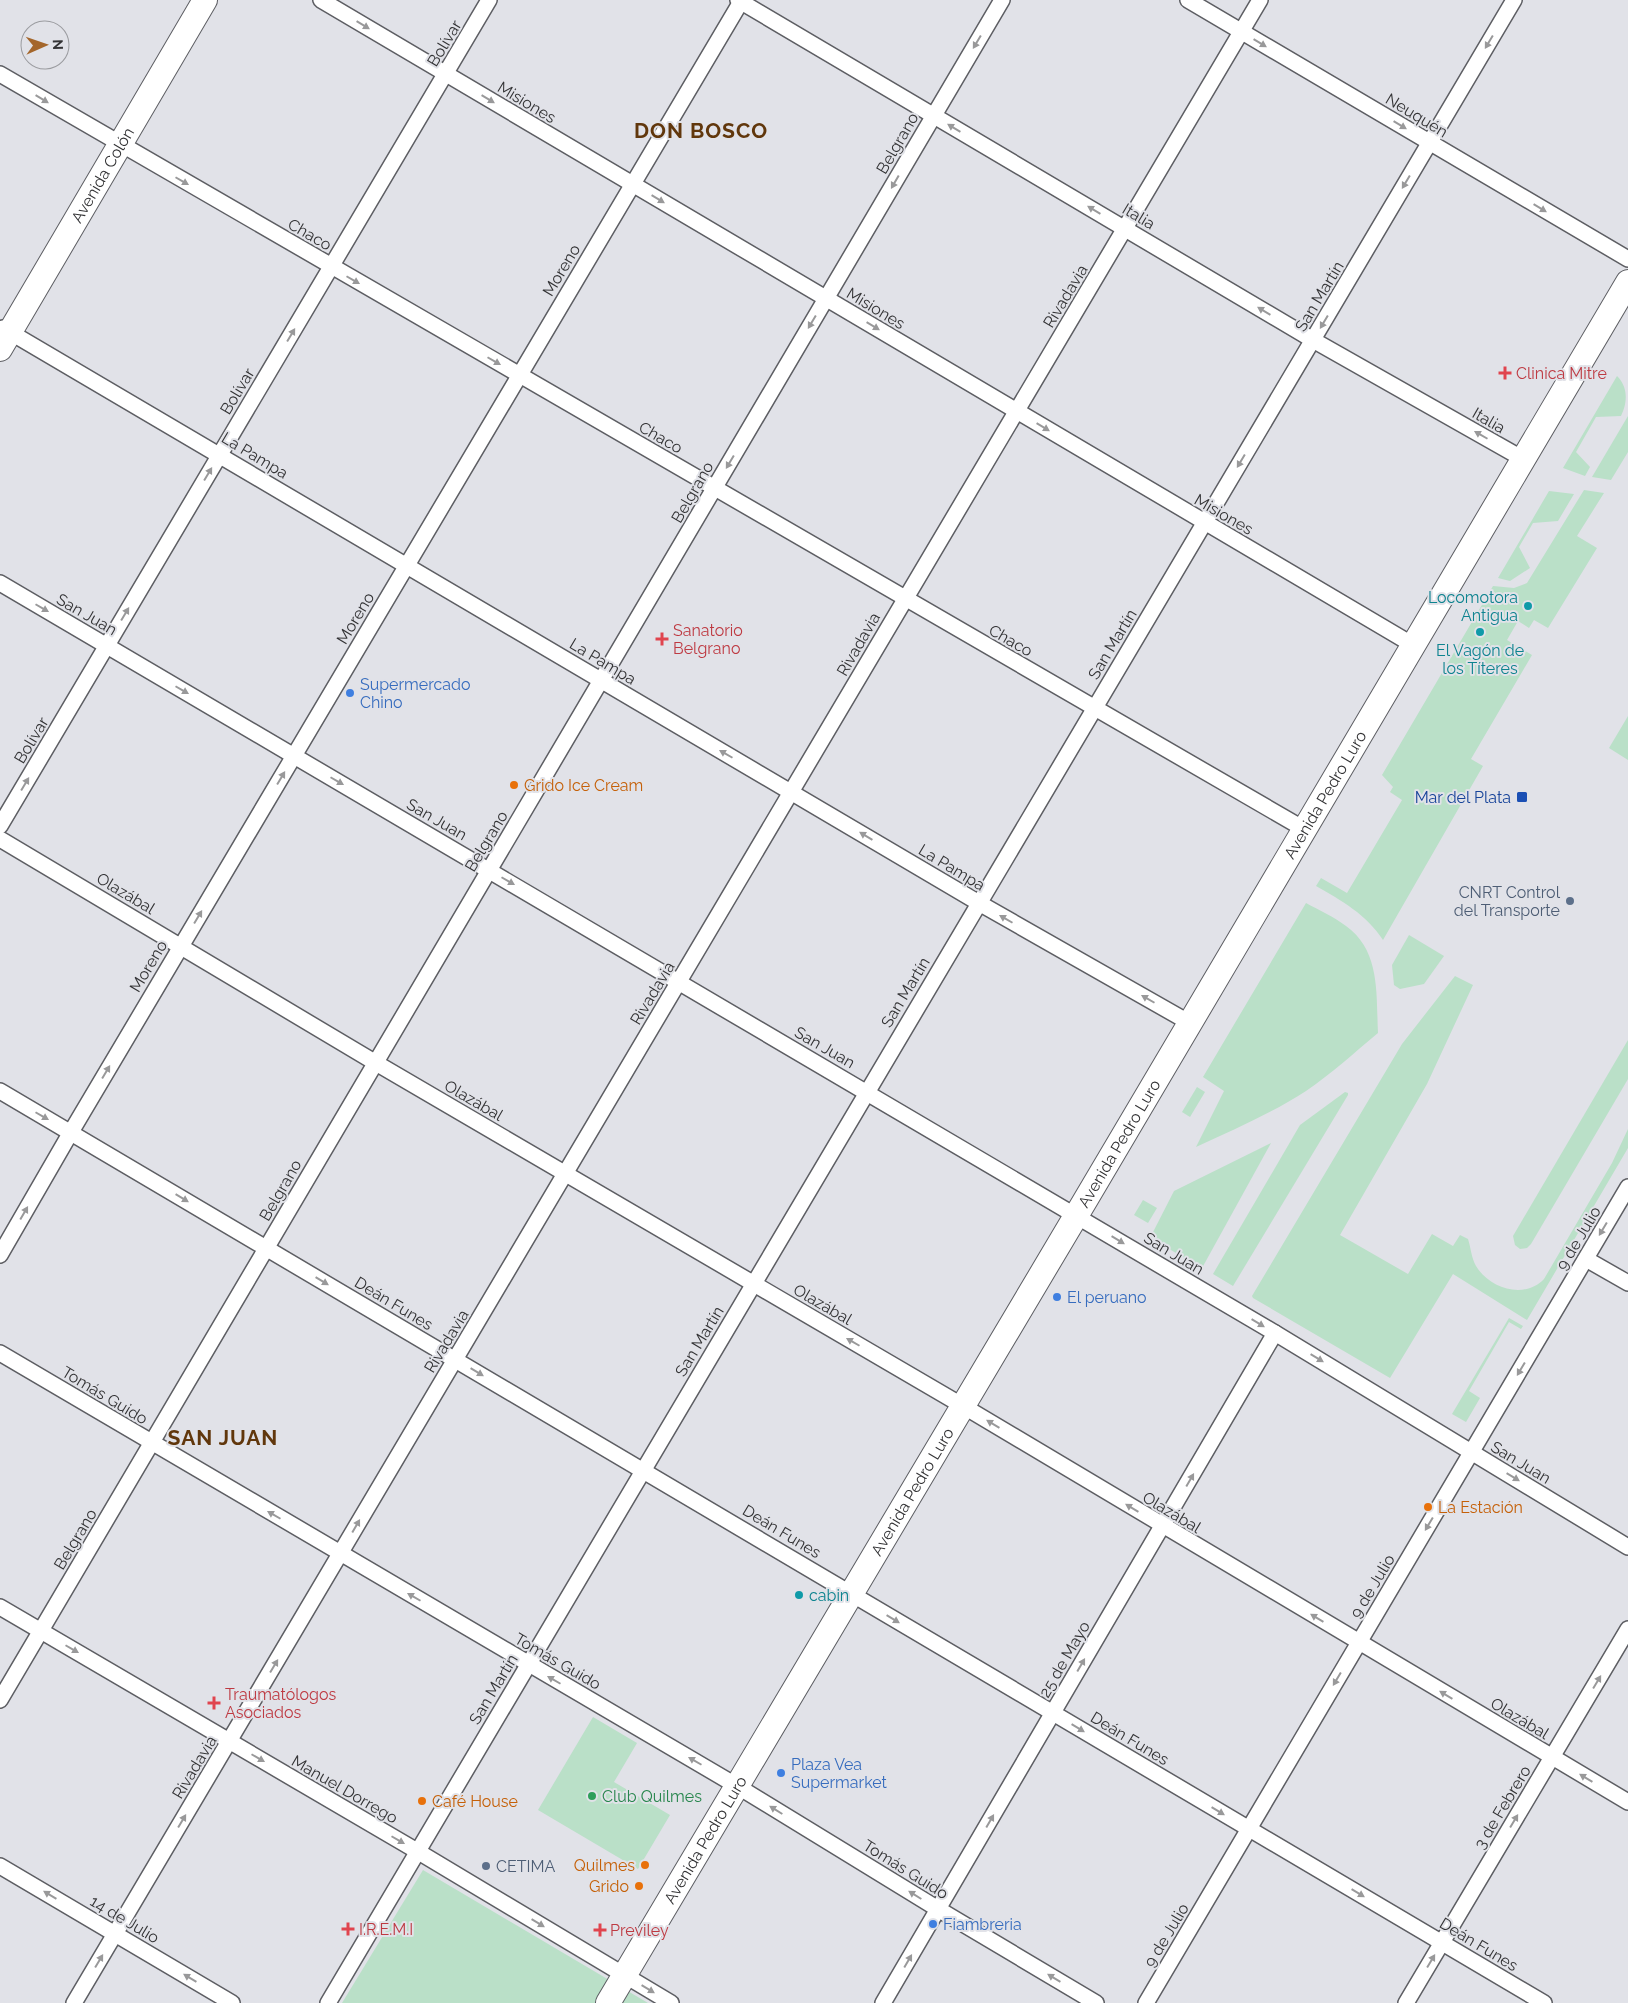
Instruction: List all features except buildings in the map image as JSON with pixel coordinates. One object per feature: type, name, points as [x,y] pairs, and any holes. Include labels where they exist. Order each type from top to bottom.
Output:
[{"type":"main road","name":"Avenida Colón","points":[[3,336],[206,0]]},
{"type":"main road","name":"Avenida Pedro Luro","points":[[608,2003],[1628,282]]},
{"type":"street","name":"Misiones","points":[[321,0],[1413,645]]},
{"type":"street","name":"Bolívar","points":[[0,826],[489,0]]},
{"type":"street","name":"Italia","points":[[740,0],[1313,340],[1523,459]]},
{"type":"street","name":"Moreno","points":[[0,1255],[740,0]]},
{"type":"street","name":"Belgrano","points":[[0,1700],[1002,0]]},
{"type":"street","name":"Neuquén","points":[[1188,0],[1628,260]]},
{"type":"street","name":"Rivadavia","points":[[74,2003],[1260,0]]},
{"type":"street","name":"San Martín","points":[[328,2003],[1514,0]]},
{"type":"street","name":"Chaco","points":[[0,74],[1304,829]]},
{"type":"street","name":"La Pampa","points":[[3,336],[220,454],[979,903],[1190,1023]]},
{"type":"street","name":"San Juan","points":[[0,583],[1276,1333],[1628,1547]]},
{"type":"street","name":"Olazábal","points":[[0,839],[376,1063],[963,1406],[1628,1802]]},
{"type":"street","name":"Deán Funes","points":[[0,1091],[1544,2003]]},
{"type":"street","name":"9 de Julio","points":[[1146,2003],[1628,1187]]},
{"type":"street","points":[[1586,1259],[1628,1283]]},
{"type":"street","name":"25 de Mayo","points":[[884,2003],[1276,1333]]},
{"type":"street","name":"Tomás Guido","points":[[0,1353],[737,1786],[938,1910],[1096,2003]]},
{"type":"street","name":"Manuel Dorrego","points":[[0,1607],[671,2003]]},
{"type":"street","name":"3 de Febrero","points":[[1406,2003],[1628,1629]]},
{"type":"street","name":"14 de Julio","points":[[0,1866],[232,2003]]},
{"type":"green space","points":[[1617,376],[1621,380],[1626,395],[1621,416],[1596,417],[1576,452],[1590,467],[1585,476],[1563,468]]},
{"type":"green space","points":[[1628,416],[1628,452],[1611,480],[1592,477]]},
{"type":"green space","points":[[1584,490],[1604,493],[1577,536],[1597,548],[1548,628],[1534,620],[1529,628],[1518,621],[1507,640],[1532,655],[1471,759],[1483,766],[1383,940],[1361,915],[1316,886],[1321,878],[1347,893],[1402,800],[1390,792],[1393,787],[1382,775],[1493,586],[1514,588],[1527,583]]},
{"type":"green space","points":[[1549,491],[1574,494],[1558,521],[1533,523],[1519,547],[1530,568],[1510,581],[1498,578]]},
{"type":"green space","points":[[1628,716],[1628,760],[1609,748]]},
{"type":"green space","points":[[1306,903],[1346,926],[1357,936],[1365,948],[1371,961],[1374,975],[1378,1033],[1306,1091],[1266,1114],[1196,1147],[1224,1091],[1203,1077]]},
{"type":"green space","points":[[1409,935],[1444,956],[1424,984],[1400,989],[1394,985],[1392,965]]},
{"type":"green space","points":[[1455,976],[1473,985],[1427,1084],[1340,1235],[1408,1274],[1432,1234],[1453,1246],[1460,1235],[1468,1239],[1476,1266],[1489,1280],[1507,1289],[1527,1289],[1544,1279],[1612,1163],[1628,1129],[1628,1148],[1527,1320],[1453,1274],[1390,1378],[1252,1296],[1402,1044]]},
{"type":"green space","points":[[1628,1040],[1628,1079],[1531,1244],[1527,1248],[1520,1249],[1515,1245],[1513,1236]]},
{"type":"green space","points":[[1197,1087],[1205,1092],[1190,1117],[1182,1112]]},
{"type":"green space","points":[[1345,1092],[1348,1095],[1233,1286],[1213,1274],[1300,1125]]},
{"type":"green space","points":[[1271,1143],[1202,1268],[1150,1238],[1174,1191]]},
{"type":"green space","points":[[1143,1200],[1157,1208],[1148,1223],[1134,1215]]},
{"type":"green space","points":[[1509,1318],[1523,1326],[1521,1329],[1509,1322],[1469,1391],[1480,1398],[1466,1422],[1452,1414]]},
{"type":"green space","name":"Club Quilmes","points":[[593,1717],[637,1743],[614,1782],[670,1815],[638,1869],[538,1810]]},
{"type":"green space","points":[[423,1870],[648,2003],[342,2003]]},
{"type":"place","name":"Clinica Mitre","points":[[1505,373]]},
{"type":"place","name":"Locomotora Antigua","points":[[1528,606]]},
{"type":"place","name":"El Vagón de los Títeres","points":[[1480,632]]},
{"type":"place","name":"Sanatorio Belgrano","points":[[662,639]]},
{"type":"place","name":"Supermercado Chino","points":[[350,693]]},
{"type":"place","name":"Grido Ice Cream","points":[[514,785]]},
{"type":"place","name":"Mar del Plata","points":[[1522,797]]},
{"type":"place","name":"CNRT Control del Transporte","points":[[1570,901]]},
{"type":"place","name":"El peruano","points":[[1057,1297]]},
{"type":"place","name":"La Estación","points":[[1428,1507]]},
{"type":"place","name":"cabin","points":[[799,1595]]},
{"type":"place","name":"Traumatólogos Asociados","points":[[214,1703]]},
{"type":"place","name":"Plaza Vea Supermarket","points":[[781,1773]]},
{"type":"place","name":"Club Quilmes","points":[[592,1796]]},
{"type":"place","name":"Café House","points":[[422,1801]]},
{"type":"place","name":"Quilmes","points":[[645,1865]]},
{"type":"place","name":"CETIMA","points":[[486,1866]]},
{"type":"place","name":"Grido","points":[[639,1886]]},
{"type":"place","name":"Fiambreria","points":[[933,1924]]},
{"type":"place","name":"I.R.E.M.I","points":[[348,1929]]},
{"type":"place","name":"Previley","points":[[600,1930]]},
{"type":"district","name":"DON BOSCO","points":[[701,131]]},
{"type":"district","name":"SAN JUAN","points":[[223,1438]]}]
